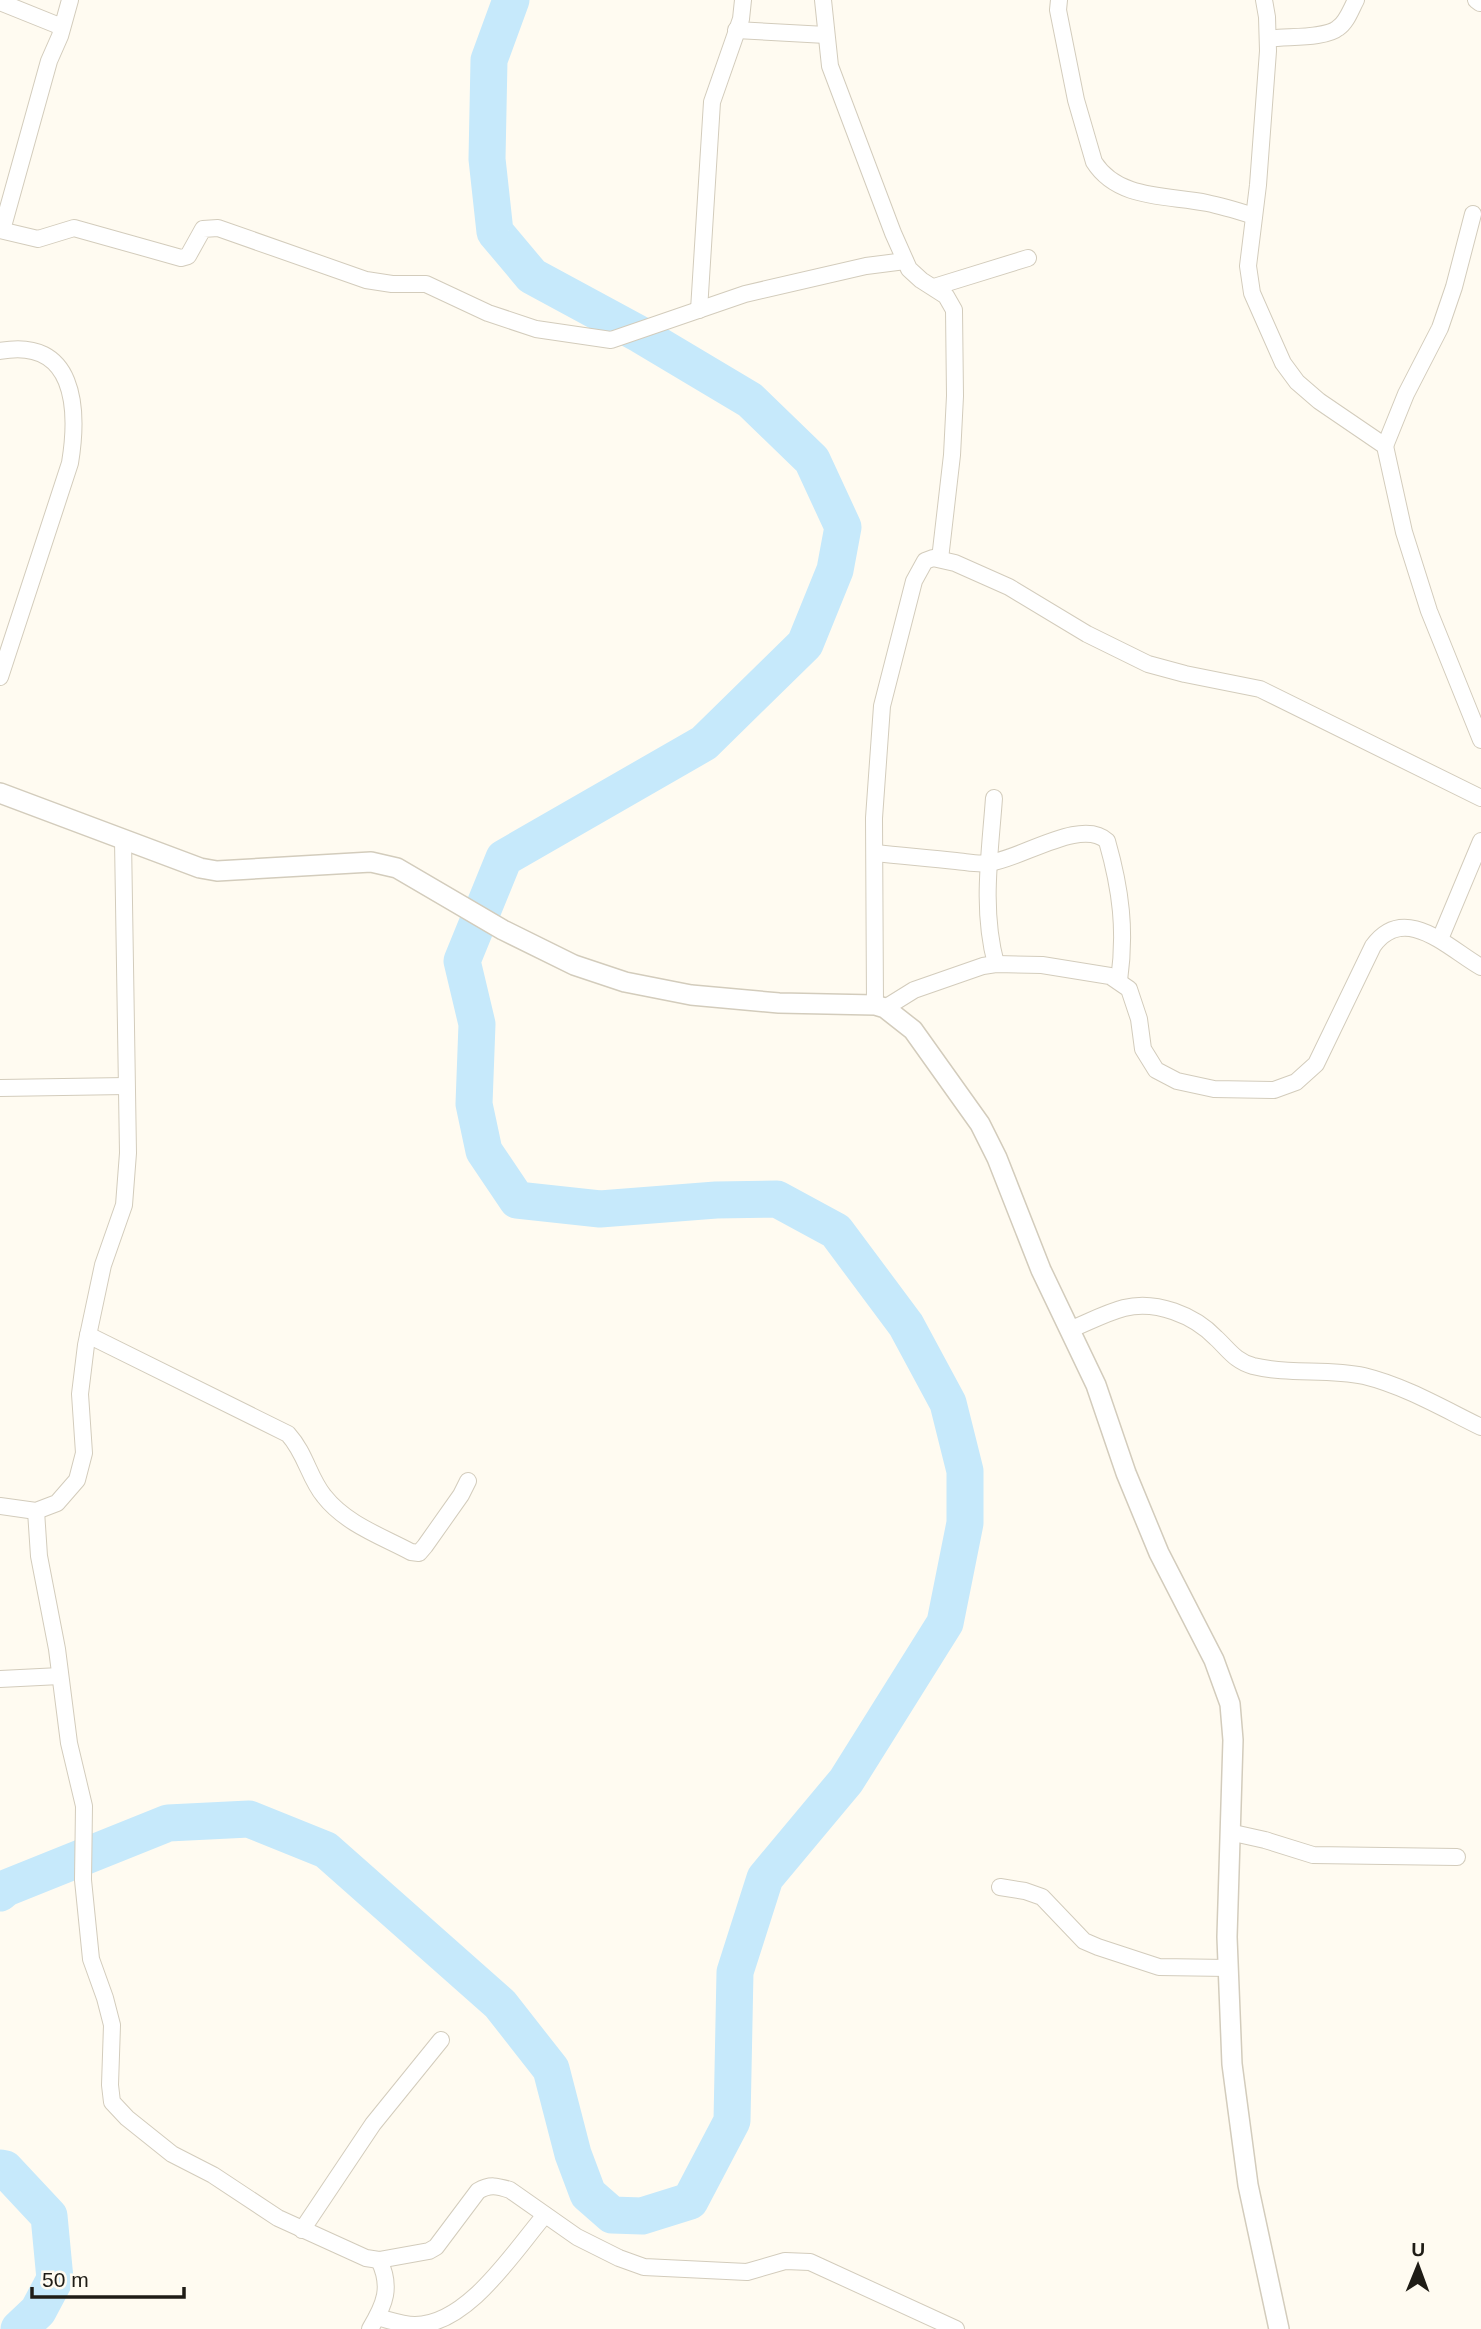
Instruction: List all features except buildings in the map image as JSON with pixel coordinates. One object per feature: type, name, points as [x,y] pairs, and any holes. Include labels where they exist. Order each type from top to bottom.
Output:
[{"type":"street","points":[[70,0],[49,61],[1,230],[38,239],[74,228],[181,258],[188,256],[203,229],[218,228],[366,280],[391,284],[426,284],[488,313],[536,329],[611,340],[745,294],[866,266],[905,261]]},
{"type":"street","points":[[699,310],[712,102],[741,19],[743,0]]},
{"type":"street","points":[[823,0],[830,66],[905,261],[909,269],[946,296],[954,310],[952,455],[940,559]]},
{"type":"street","points":[[1059,0],[1076,100],[1099,171],[1106,177],[1144,194],[1208,203],[1254,216]]},
{"type":"street","points":[[1265,0],[1268,39],[1258,186],[1248,266],[1252,293],[1283,363],[1297,382],[1319,401],[1385,446]]},
{"type":"street","points":[[1268,39],[1288,35],[1324,34],[1338,29],[1356,0]]},
{"type":"street","points":[[1476,0],[1480,3]]},
{"type":"street","points":[[0,2],[62,27]]},
{"type":"street","points":[[736,30],[826,35]]},
{"type":"street","points":[[1474,214],[1440,328],[1406,394],[1385,446],[1404,532],[1429,611],[1481,740]]},
{"type":"street","points":[[934,287],[1028,258]]},
{"type":"street","points":[[0,351],[37,350],[58,366],[72,392],[74,440],[71,463],[0,677]]},
{"type":"street","points":[[880,1006],[875,853],[876,782],[882,706],[914,581],[925,561],[933,558],[955,564],[1009,587],[1087,634],[1148,664],[1260,689],[1481,798]]},
{"type":"street","points":[[0,793],[186,864],[217,871],[378,863],[397,868],[503,930],[574,965],[625,982],[691,995],[779,1003],[880,1006],[914,990],[996,964],[1042,965],[1110,976],[1129,989],[1139,1019],[1143,1049],[1156,1070],[1177,1081],[1214,1089],[1274,1090],[1296,1082],[1316,1064],[1373,946],[1380,937],[1399,927],[1416,929],[1440,939],[1481,967]]},
{"type":"street","points":[[994,798],[987,911],[996,964]]},
{"type":"street","points":[[875,853],[988,864],[1064,837],[1082,833],[1100,835],[1107,841],[1121,898],[1124,934],[1119,981]]},
{"type":"street","points":[[0,1506],[36,1511],[57,1503],[77,1480],[84,1454],[80,1394],[88,1335],[103,1265],[124,1206],[128,1153],[123,840]]},
{"type":"street","points":[[1440,939],[1481,841]]},
{"type":"street","points":[[880,1006],[913,1030],[980,1124],[997,1158],[1041,1270],[1103,1402],[1126,1473],[1159,1553],[1222,1679],[1233,1724],[1228,1968],[1232,2064],[1248,2185],[1279,2329]]},
{"type":"street","points":[[0,1088],[127,1086]]},
{"type":"street","points":[[1069,1330],[1125,1308],[1176,1312],[1193,1320],[1216,1338],[1235,1359],[1245,1363],[1275,1369],[1340,1372],[1365,1377],[1394,1387],[1481,1427]]},
{"type":"street","points":[[88,1335],[288,1434],[299,1446],[323,1495],[348,1520],[411,1552],[419,1553],[425,1546],[468,1481]]},
{"type":"street","points":[[36,1511],[39,1556],[69,1743],[84,1806],[83,1880],[91,1959],[106,1998],[112,2025],[112,2102],[127,2118],[165,2149],[213,2175],[278,2218],[357,2255],[379,2260],[418,2254],[436,2247],[470,2199],[487,2186],[497,2186],[510,2190],[577,2237],[619,2258],[644,2266],[747,2272],[785,2260],[810,2262],[956,2329]]},
{"type":"street","points":[[0,1679],[60,1676]]},
{"type":"street","points":[[1229,1832],[1313,1855],[1457,1857]]},
{"type":"street","points":[[1000,1887],[1042,1897],[1084,1941],[1098,1947],[1160,1967],[1228,1968]]},
{"type":"street","points":[[302,2230],[373,2124],[441,2040]]},
{"type":"street","points":[[379,2260],[386,2276],[385,2296],[374,2323],[415,2325],[444,2318],[471,2301],[545,2215]]},
{"type":"waterway","points":[[0,1893],[6,1888],[168,1823],[249,1819],[326,1850],[500,2004],[551,2069],[573,2154],[588,2194],[612,2215],[642,2216],[690,2201],[732,2121],[735,1972],[765,1878],[846,1781],[945,1623],[965,1523],[965,1471],[948,1403],[906,1325],[836,1231],[777,1199],[716,1200],[600,1209],[517,1200],[484,1151],[474,1104],[477,1024],[462,961],[504,858],[704,743],[805,644],[835,570],[843,527],[812,460],[750,400],[641,335],[532,276],[495,232],[487,159],[489,60],[511,0]]},
{"type":"waterway","points":[[0,2168],[5,2169],[49,2216],[55,2279],[38,2311],[19,2329]]}]
